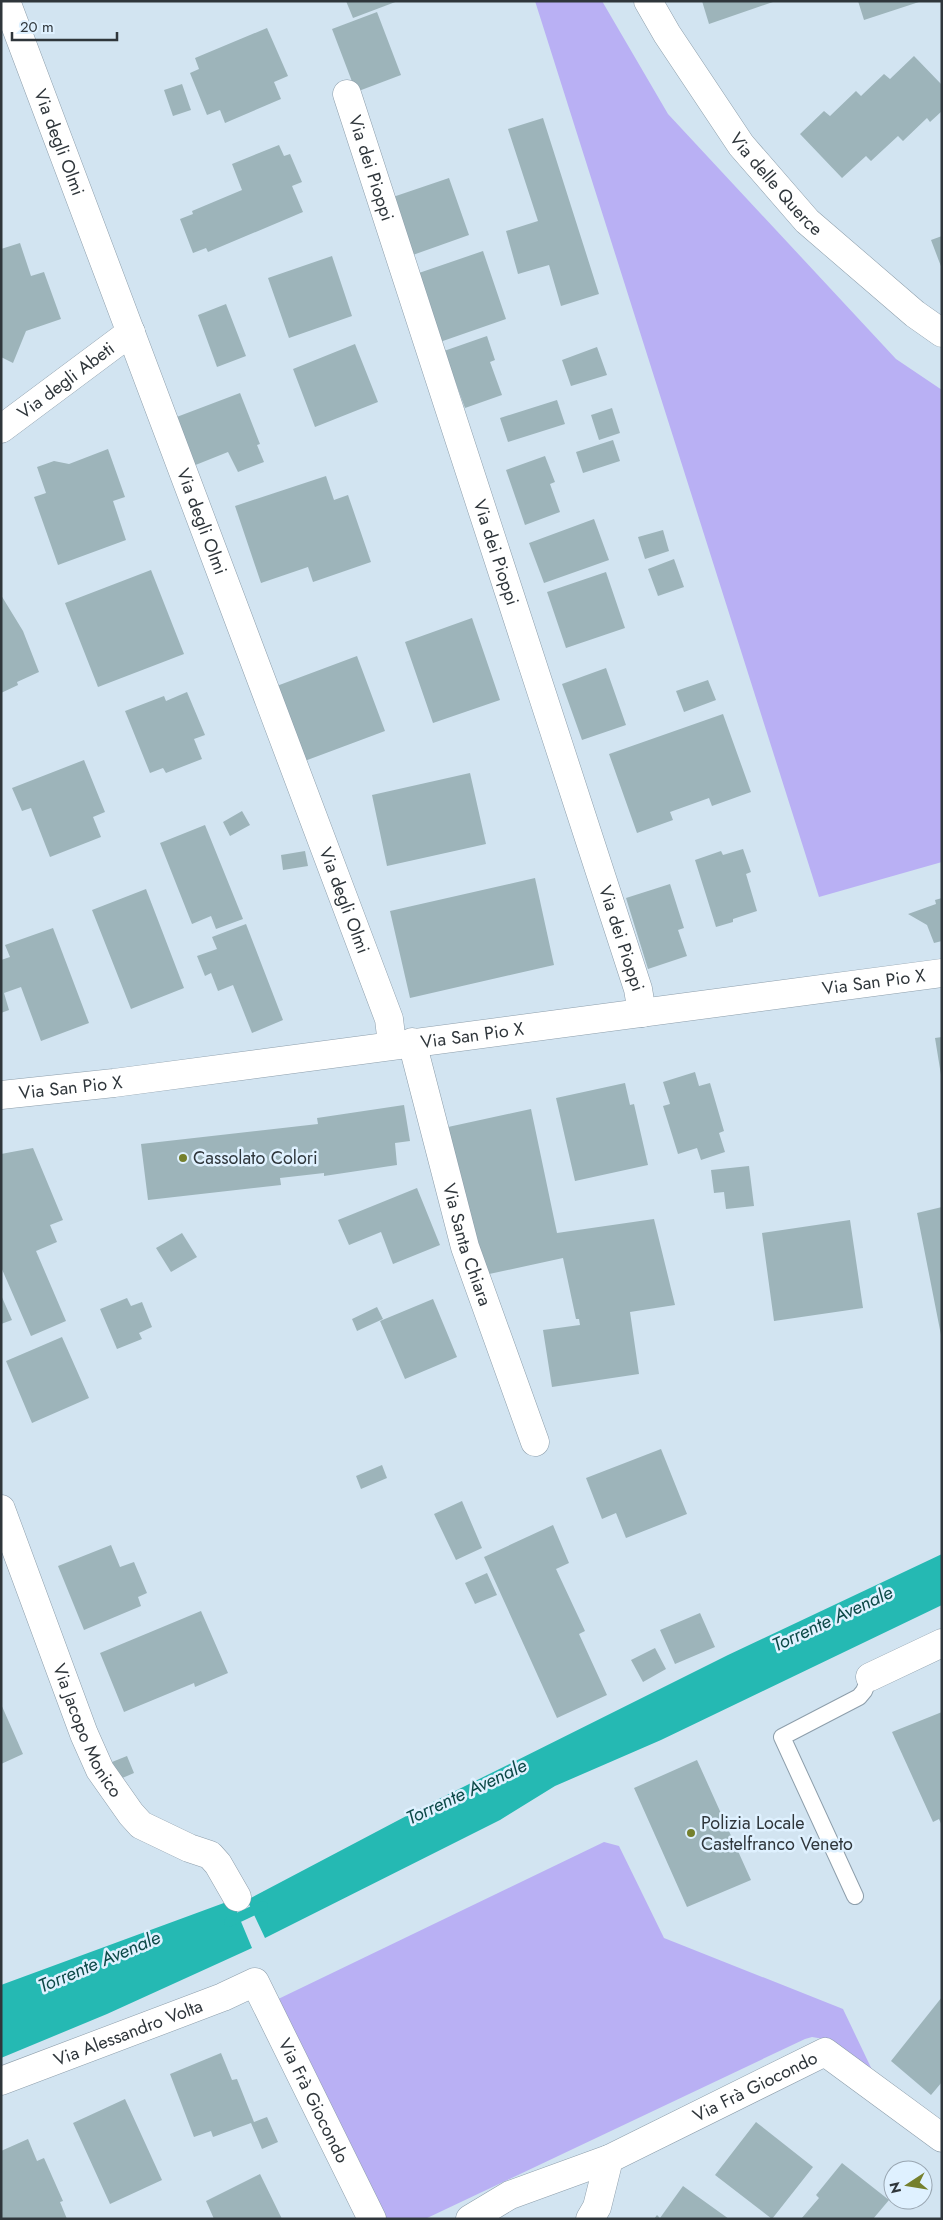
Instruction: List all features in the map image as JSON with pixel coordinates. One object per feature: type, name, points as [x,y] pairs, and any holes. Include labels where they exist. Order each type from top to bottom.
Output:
[{"type":"street","name":"Via degli Olmi","points":[[6,1],[389,1019],[402,1043]]},
{"type":"street","name":"Via delle Querce","points":[[648,1],[667,34],[740,144],[807,222],[915,314],[942,333]]},
{"type":"street","name":"Via dei Pioppi","points":[[346,94],[635,979],[642,1013]]},
{"type":"street","name":"Via degli Abeti","points":[[1,429],[131,332]]},
{"type":"street","name":"Via San Pio X","points":[[1,1095],[114,1082],[942,974]]},
{"type":"street","name":"Via Santa Chiara","points":[[402,1043],[465,1247],[535,1442]]},
{"type":"street","name":"Via Jacopo Monico","points":[[1,1509],[84,1734],[100,1770],[140,1824],[189,1848],[210,1855],[218,1864],[237,1897]]},
{"type":"street","points":[[870,1677],[942,1643]]},
{"type":"street","name":"Via Alessandro Volta","points":[[1,2081],[223,1997],[255,1982]]},
{"type":"street","name":"Via Frà Giocondo","points":[[255,1982],[372,2219]]},
{"type":"street","name":"Via Frà Giocondo","points":[[470,2219],[510,2195],[609,2159],[826,2052],[942,2138]]},
{"type":"street","points":[[590,2219],[597,2207],[609,2159]]},
{"type":"lane","points":[[855,1896],[782,1736],[859,1697],[870,1677]]},
{"type":"shaded area","points":[[535,1],[602,1],[668,114],[896,359],[942,390],[942,862],[819,897]]},
{"type":"shaded area","points":[[604,1842],[619,1846],[664,1938],[843,2009],[875,2076],[824,2039],[812,2037],[805,2039],[425,2219],[378,2219],[272,2002]]},
{"type":"water","points":[[942,1554],[942,1605],[661,1740],[555,1786],[500,1820],[265,1938],[247,1900],[431,1803],[728,1655]]},
{"type":"water","points":[[232,1900],[252,1948],[107,2014],[1,2058],[1,1985]]},
{"type":"building","points":[[346,1],[398,1],[353,18]]},
{"type":"building","points":[[702,1],[773,1],[773,2],[709,24]]},
{"type":"building","points":[[858,1],[919,1],[919,2],[864,20]]},
{"type":"building","points":[[377,12],[401,75],[356,92],[332,29]]},
{"type":"building","points":[[267,28],[288,76],[274,82],[281,99],[225,123],[220,110],[207,115],[190,73],[199,69],[195,58]]},
{"type":"building","points":[[914,56],[942,85],[942,111],[930,122],[927,118],[903,141],[898,136],[871,161],[866,156],[842,178],[800,134],[824,111],[830,116],[856,91],[861,96],[884,74],[890,79]]},
{"type":"building","points":[[182,84],[191,110],[173,116],[164,90]]},
{"type":"building","points":[[543,118],[599,294],[561,306],[549,265],[518,274],[506,231],[538,221],[508,129]]},
{"type":"building","points":[[279,145],[284,156],[290,154],[302,182],[292,186],[303,212],[208,252],[206,248],[193,253],[180,219],[193,214],[192,211],[242,190],[232,164]]},
{"type":"building","points":[[449,178],[469,235],[410,256],[390,198]]},
{"type":"building","points":[[942,236],[942,269],[931,240]]},
{"type":"building","points":[[20,243],[31,276],[44,272],[61,319],[26,331],[13,363],[1,357],[1,249]]},
{"type":"building","points":[[483,251],[506,319],[440,342],[416,274]]},
{"type":"building","points":[[332,256],[352,316],[289,338],[268,278]]},
{"type":"building","points":[[226,304],[246,356],[217,367],[198,315]]},
{"type":"building","points":[[487,336],[495,360],[490,362],[502,395],[465,408],[444,351]]},
{"type":"building","points":[[355,344],[378,402],[315,427],[293,369]]},
{"type":"building","points":[[597,347],[607,375],[571,386],[562,360]]},
{"type":"building","points":[[240,393],[260,444],[257,445],[264,462],[238,472],[228,452],[193,466],[174,418]]},
{"type":"building","points":[[557,400],[565,424],[508,442],[500,418]]},
{"type":"building","points":[[612,408],[620,433],[599,440],[591,415]]},
{"type":"building","points":[[613,440],[620,461],[583,473],[576,452]]},
{"type":"building","points":[[108,449],[125,497],[113,501],[126,540],[58,565],[34,497],[46,493],[37,467],[54,461],[69,464]]},
{"type":"building","points":[[545,456],[555,482],[550,484],[560,512],[525,525],[506,470]]},
{"type":"building","points":[[326,476],[334,500],[348,495],[371,562],[313,582],[308,567],[261,583],[235,506]]},
{"type":"building","points":[[594,519],[609,560],[544,583],[529,543]]},
{"type":"building","points":[[663,530],[669,551],[645,559],[638,537]]},
{"type":"building","points":[[674,559],[684,587],[658,596],[648,569]]},
{"type":"building","points":[[151,570],[184,654],[98,687],[65,603]]},
{"type":"building","points":[[606,572],[625,628],[566,648],[547,592]]},
{"type":"building","points":[[1,595],[23,631],[39,672],[17,682],[18,685],[1,693]]},
{"type":"building","points":[[472,618],[500,700],[433,723],[405,642]]},
{"type":"building","points":[[357,656],[385,731],[302,762],[274,687]]},
{"type":"building","points":[[606,668],[626,725],[582,740],[562,684]]},
{"type":"building","points":[[708,680],[716,700],[684,712],[676,691]]},
{"type":"building","points":[[187,692],[205,735],[194,739],[202,759],[166,773],[163,768],[150,773],[125,711],[164,696],[166,701]]},
{"type":"building","points":[[723,714],[751,792],[712,806],[709,798],[670,812],[673,820],[637,833],[609,754]]},
{"type":"building","points":[[84,760],[105,812],[93,817],[101,837],[50,857],[31,808],[22,811],[12,788]]},
{"type":"building","points":[[470,773],[486,844],[387,866],[372,795]]},
{"type":"building","points":[[242,811],[250,825],[230,836],[223,822]]},
{"type":"building","points":[[205,825],[243,919],[216,929],[211,916],[192,924],[160,843]]},
{"type":"building","points":[[743,849],[751,872],[746,874],[757,911],[733,919],[733,922],[716,927],[695,860],[721,851],[723,855]]},
{"type":"building","points":[[305,851],[308,866],[283,870],[281,855]]},
{"type":"building","points":[[535,878],[554,965],[410,998],[390,911]]},
{"type":"building","points":[[670,884],[684,928],[678,930],[687,956],[648,969],[626,898]]},
{"type":"building","points":[[146,889],[184,988],[131,1009],[92,910]]},
{"type":"building","points":[[942,898],[942,941],[934,943],[927,925],[908,914],[936,904],[935,900]]},
{"type":"building","points":[[246,924],[283,1020],[252,1033],[233,985],[218,991],[211,973],[205,976],[197,956],[217,949],[212,937]]},
{"type":"building","points":[[53,928],[89,1023],[41,1041],[21,987],[4,993],[9,1010],[1,1013],[1,960],[10,957],[5,945]]},
{"type":"building","points":[[942,1037],[942,1075],[941,1075],[935,1038]]},
{"type":"building","points":[[695,1072],[699,1086],[710,1083],[724,1131],[719,1133],[725,1152],[701,1160],[697,1148],[678,1154],[663,1106],[670,1104],[663,1082]]},
{"type":"building","points":[[625,1083],[630,1105],[634,1104],[648,1165],[575,1181],[556,1098]]},
{"type":"building","points":[[404,1105],[410,1141],[395,1143],[397,1165],[324,1176],[324,1173],[280,1178],[281,1185],[148,1200],[141,1144],[318,1124],[317,1118]]},
{"type":"building","points":[[531,1109],[557,1233],[654,1219],[675,1305],[630,1312],[639,1374],[552,1387],[543,1330],[580,1325],[579,1319],[576,1319],[563,1258],[480,1276],[448,1127]]},
{"type":"building","points":[[33,1148],[63,1220],[50,1225],[57,1242],[36,1251],[66,1321],[31,1336],[1,1267],[1,1154]]},
{"type":"building","points":[[749,1166],[754,1206],[726,1209],[724,1192],[714,1193],[711,1170]]},
{"type":"building","points":[[417,1188],[440,1245],[393,1264],[381,1232],[349,1245],[338,1220]]},
{"type":"building","points":[[942,1207],[942,1335],[941,1335],[917,1213]]},
{"type":"building","points":[[850,1220],[863,1308],[774,1321],[762,1233]]},
{"type":"building","points":[[182,1233],[197,1257],[171,1272],[156,1248]]},
{"type":"building","points":[[1,1295],[12,1320],[1,1324]]},
{"type":"building","points":[[127,1298],[131,1306],[142,1302],[152,1327],[139,1333],[142,1339],[117,1349],[100,1309]]},
{"type":"building","points":[[433,1299],[457,1357],[405,1379],[380,1321]]},
{"type":"building","points":[[377,1307],[383,1319],[357,1331],[352,1319]]},
{"type":"building","points":[[62,1337],[89,1398],[32,1423],[6,1361]]},
{"type":"building","points":[[661,1449],[687,1514],[626,1538],[616,1513],[602,1519],[586,1478]]},
{"type":"building","points":[[382,1465],[387,1478],[361,1489],[356,1476]]},
{"type":"building","points":[[462,1501],[482,1548],[456,1560],[434,1514]]},
{"type":"building","points":[[553,1525],[569,1563],[556,1569],[585,1631],[579,1634],[607,1695],[557,1718],[484,1557]]},
{"type":"building","points":[[111,1545],[120,1567],[134,1562],[147,1593],[138,1597],[141,1606],[84,1630],[58,1566]]},
{"type":"building","points":[[487,1573],[497,1595],[475,1604],[465,1583]]},
{"type":"building","points":[[201,1611],[228,1673],[195,1687],[194,1683],[124,1712],[100,1653]]},
{"type":"building","points":[[700,1613],[715,1647],[675,1664],[660,1630]]},
{"type":"building","points":[[655,1648],[666,1669],[643,1682],[631,1660]]},
{"type":"building","points":[[1,1704],[23,1754],[1,1764]]},
{"type":"building","points":[[942,1712],[942,1826],[939,1819],[933,1822],[892,1732]]},
{"type":"building","points":[[127,1756],[134,1773],[120,1779],[112,1762]]},
{"type":"building","points":[[697,1760],[751,1880],[687,1907],[634,1788]]},
{"type":"building","points":[[942,1997],[942,2082],[931,2095],[891,2061]]},
{"type":"building","points":[[221,2053],[232,2080],[237,2079],[254,2122],[267,2117],[278,2142],[262,2149],[251,2123],[213,2137],[211,2131],[194,2137],[170,2074]]},
{"type":"building","points":[[125,2099],[162,2180],[110,2204],[73,2123]]},
{"type":"building","points":[[756,2122],[813,2167],[772,2219],[715,2175]]},
{"type":"building","points":[[28,2139],[37,2161],[44,2158],[63,2201],[60,2202],[67,2219],[2,2219],[1,2151]]},
{"type":"building","points":[[842,2163],[883,2195],[883,2207],[873,2219],[801,2219],[819,2198],[816,2195]]},
{"type":"building","points":[[260,2174],[282,2219],[214,2219],[206,2201]]},
{"type":"building","points":[[683,2186],[729,2219],[654,2219],[657,2215],[660,2218]]},
{"type":"waterway","name":"Torrente Avenale","points":[[229,1922],[263,1906]]},
{"type":"place","name":"Cassolato Colori","points":[[183,1158]]},
{"type":"place","name":"Polizia Locale Castelfranco Veneto","points":[[691,1833]]}]
